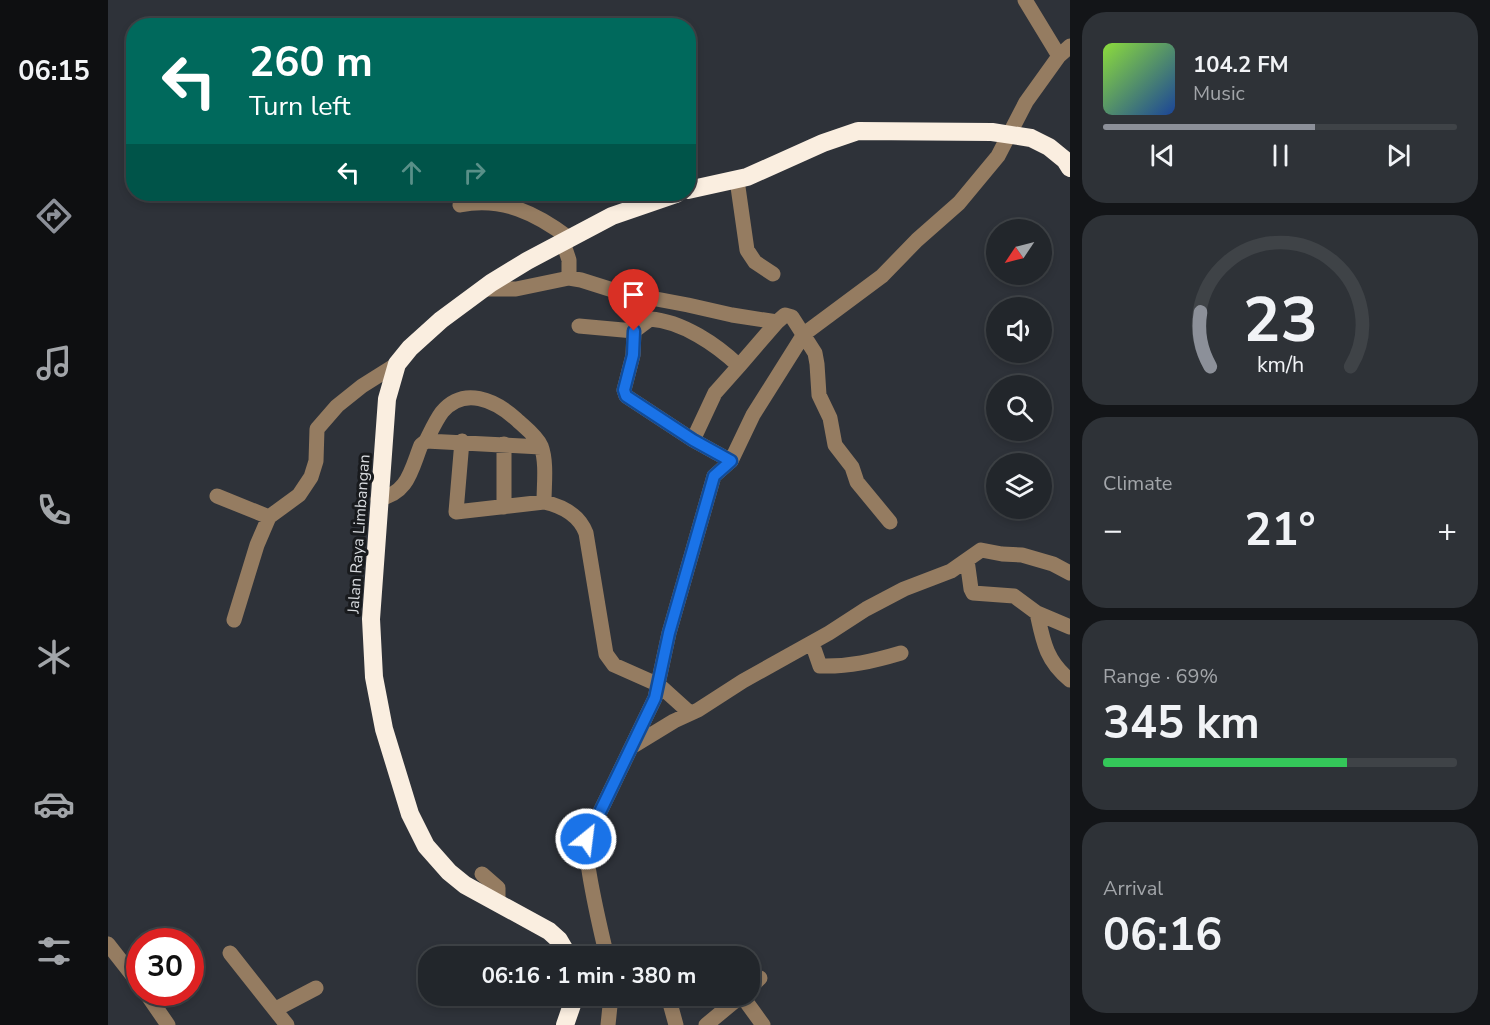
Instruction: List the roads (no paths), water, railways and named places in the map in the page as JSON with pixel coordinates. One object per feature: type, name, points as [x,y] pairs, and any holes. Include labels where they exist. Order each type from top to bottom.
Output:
[{"type":"highway","points":[[696,188],[737,180],[823,143],[858,131],[885,130],[1031,138],[1049,147],[1065,160],[1070,168]]},
{"type":"highway","name":"Jalan Raya Limbangan","points":[[563,946],[549,931],[465,885],[449,872],[426,846],[410,814],[384,729],[374,677],[371,619],[387,399],[396,364],[424,335],[482,289],[527,261],[612,216],[656,201]]},
{"type":"highway","points":[[565,1025],[572,1006]]},
{"type":"street","points":[[605,946],[594,899],[586,839],[587,829],[599,814],[633,746],[659,686],[669,633],[714,476],[731,461],[753,415],[804,334],[882,276],[917,240],[959,203],[998,156],[1026,102],[1067,50],[1025,0]]},
{"type":"street","points":[[737,180],[746,248],[755,262],[773,274]]},
{"type":"street","points":[[460,205],[478,203],[522,210],[546,221],[566,240],[569,279]]},
{"type":"street","points":[[482,289],[516,289],[569,279],[581,280],[620,292],[777,322]]},
{"type":"street","points":[[693,440],[715,393],[777,322],[789,314],[815,353],[819,395],[830,418],[835,445],[852,467],[857,482],[890,522]]},
{"type":"street","points":[[579,326],[634,331],[650,319],[658,319],[694,334],[726,354],[739,366]]},
{"type":"street","points":[[634,331],[633,355],[624,394],[693,440],[731,461]]},
{"type":"street","points":[[234,620],[257,545],[269,517],[299,495],[311,477],[316,461],[317,429],[328,415],[362,386],[396,364]]},
{"type":"street","points":[[378,499],[390,497],[400,491],[421,445],[426,441],[441,413],[460,400],[472,397],[485,398],[496,403],[534,436],[541,447],[543,457],[544,502]]},
{"type":"street","points":[[426,441],[462,441],[541,447]]},
{"type":"street","points":[[462,441],[455,511],[457,513],[544,502],[568,511],[584,528],[606,654],[609,660],[614,665],[659,686],[690,712]]},
{"type":"street","points":[[504,444],[504,507]]},
{"type":"street","points":[[217,496],[269,517]]},
{"type":"street","points":[[633,746],[812,643],[866,609],[904,589],[951,571],[985,549],[1002,554],[1022,555],[1053,564],[1070,573]]},
{"type":"street","points":[[967,560],[970,589],[974,593],[1014,596],[1037,613],[1070,627]]},
{"type":"street","points":[[1037,613],[1042,636],[1053,664],[1070,680]]},
{"type":"street","points":[[812,643],[820,666],[873,662],[901,652]]},
{"type":"street","points":[[482,874],[498,888],[498,904]]},
{"type":"street","points":[[108,944],[126,967]]},
{"type":"street","points":[[230,953],[287,1025]]},
{"type":"street","points":[[276,1009],[316,988]]},
{"type":"street","points":[[155,1006],[168,1025]]},
{"type":"street","points":[[608,1025],[610,1006]]},
{"type":"street","points":[[671,1006],[676,1025]]},
{"type":"street","points":[[706,1025],[729,1006]]},
{"type":"street","points":[[749,1006],[763,1025]]}]
